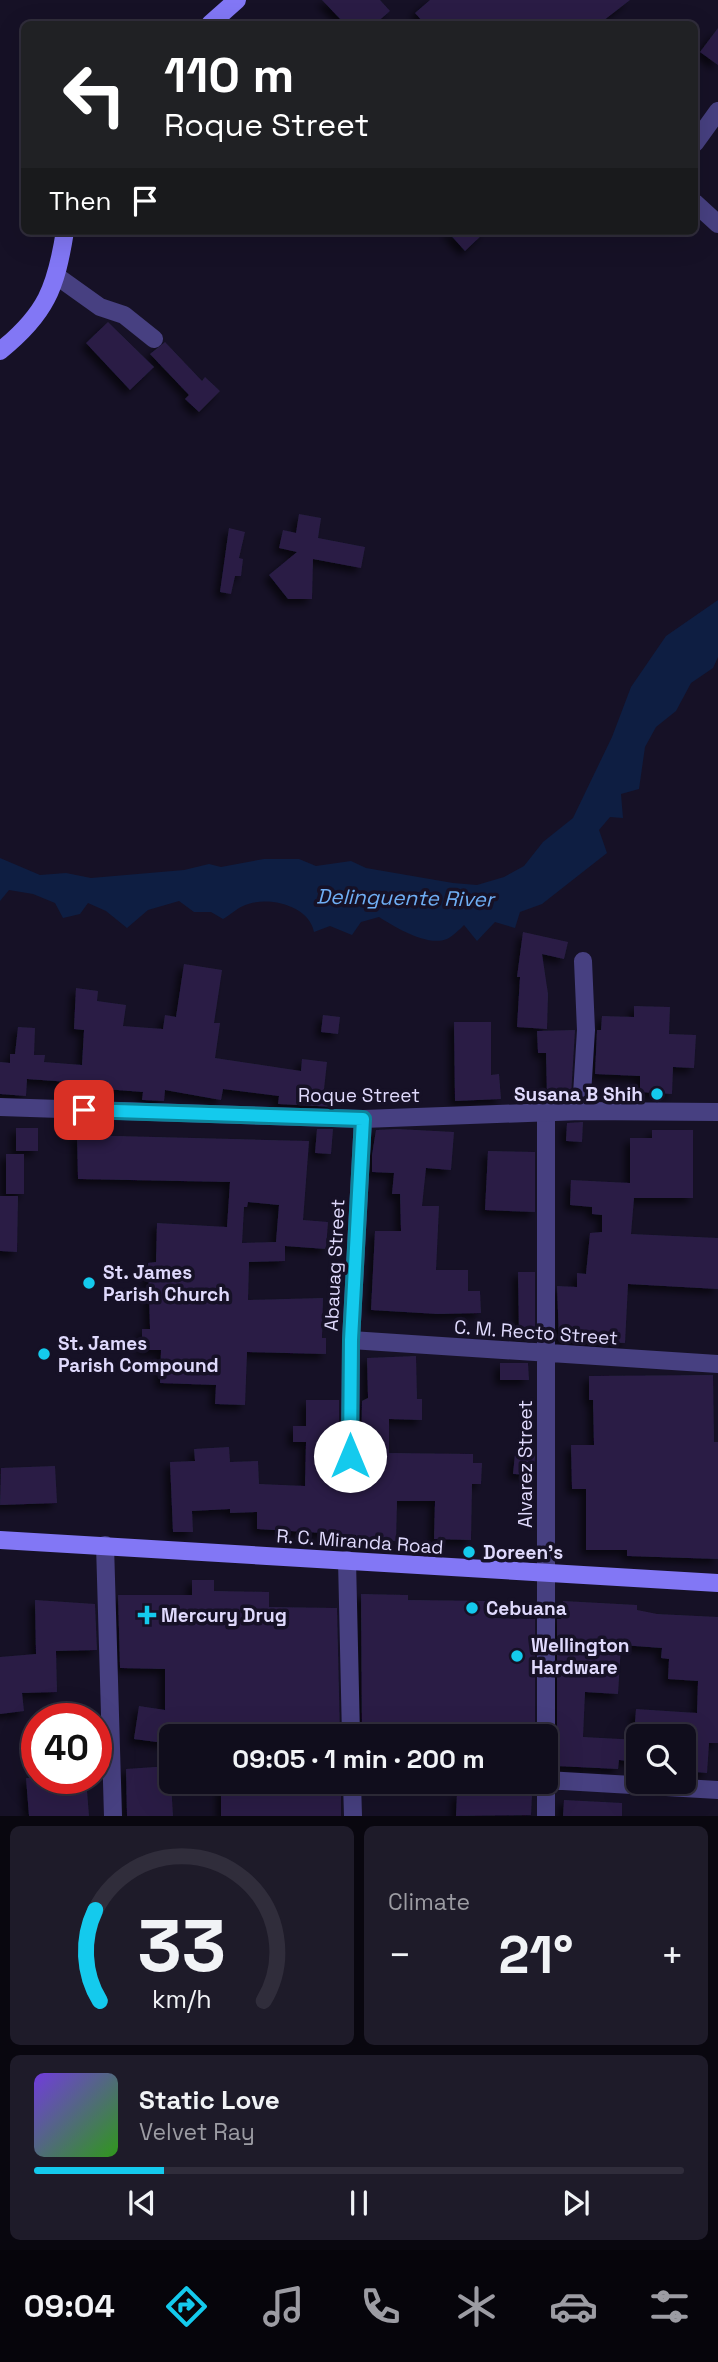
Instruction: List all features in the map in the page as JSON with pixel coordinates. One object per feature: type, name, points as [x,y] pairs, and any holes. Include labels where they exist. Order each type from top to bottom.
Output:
[{"type":"main road","points":[[213,21],[237,0]]},
{"type":"main road","points":[[0,351],[26,331],[46,303],[58,277],[64,235]]},
{"type":"main road","name":"R. C. Miranda Road","points":[[0,1539],[547,1575],[718,1583]]},
{"type":"street","points":[[698,139],[718,111]]},
{"type":"street","points":[[698,206],[718,224]]},
{"type":"street","points":[[58,277],[100,307],[124,315],[154,339]]},
{"type":"street","points":[[581,1111],[586,1030],[583,961]]},
{"type":"street","name":"Roque Street","points":[[0,1107],[363,1119],[581,1111],[718,1112]]},
{"type":"street","name":"Alvarez Street","points":[[545,1112],[547,1724]]},
{"type":"street","name":"Abauag Street","points":[[350,1456],[351,1340],[363,1119]]},
{"type":"street","name":"C. M. Recto Street","points":[[351,1340],[546,1355],[718,1364]]},
{"type":"street","points":[[105,1545],[113,1816]]},
{"type":"street","points":[[347,1560],[351,1724]]},
{"type":"street","points":[[558,1781],[718,1790]]},
{"type":"street","points":[[352,1794],[353,1816]]},
{"type":"street","name":"Alvarez Street","points":[[546,1816],[547,1794]]},
{"type":"water","name":"Delinguente River","points":[[718,600],[718,657],[713,668],[691,683],[676,711],[656,727],[645,747],[639,789],[621,794],[623,818],[610,817],[599,830],[607,853],[542,904],[520,912],[515,928],[495,922],[477,941],[464,925],[454,935],[439,941],[412,935],[379,917],[361,922],[352,935],[330,926],[314,932],[304,915],[274,902],[252,903],[240,907],[223,919],[211,912],[194,912],[179,901],[148,910],[127,928],[106,911],[88,903],[80,914],[63,918],[55,903],[33,894],[9,890],[0,901],[0,858],[40,875],[66,873],[91,878],[184,870],[209,864],[221,867],[264,859],[299,859],[316,866],[351,861],[366,868],[477,885],[504,877],[524,866],[543,842],[573,818],[612,737],[631,687],[666,636]]},
{"type":"building","points":[[322,0],[380,0],[390,11],[378,21],[342,21]]},
{"type":"building","points":[[430,0],[630,0],[603,21],[422,21],[415,13]]},
{"type":"building","points":[[718,28],[718,65],[700,52]]},
{"type":"building","points":[[451,235],[482,235],[465,251]]},
{"type":"building","points":[[108,322],[154,367],[130,390],[86,343]]},
{"type":"building","points":[[165,342],[202,381],[205,377],[220,391],[199,412],[185,399],[189,395],[150,354]]},
{"type":"building","points":[[299,514],[321,518],[318,538],[365,547],[361,568],[313,559],[312,599],[288,599],[269,575],[297,552],[279,548],[283,530],[296,533]]},
{"type":"building","points":[[229,528],[245,532],[239,558],[243,559],[241,576],[235,576],[231,594],[220,592]]},
{"type":"building","points":[[523,932],[568,942],[564,959],[542,954],[548,994],[547,1029],[517,1027],[520,977],[517,977]]},
{"type":"building","points":[[184,964],[222,970],[214,1023],[220,1023],[215,1058],[301,1071],[302,1059],[327,1062],[323,1098],[336,1099],[335,1107],[278,1104],[279,1096],[223,1089],[221,1100],[165,1090],[164,1101],[142,1100],[143,1092],[91,1088],[89,1099],[67,1098],[69,1082],[27,1079],[26,1096],[0,1094],[0,1062],[10,1063],[10,1054],[15,1054],[18,1027],[35,1028],[34,1055],[45,1055],[44,1062],[82,1065],[84,1030],[74,1029],[76,988],[98,991],[97,1001],[126,1005],[123,1026],[163,1029],[165,1015],[176,1017]]},
{"type":"building","points":[[634,1006],[670,1007],[669,1034],[696,1035],[694,1068],[673,1067],[672,1094],[640,1092],[640,1076],[595,1074],[597,1030],[601,1030],[602,1016],[634,1017]]},
{"type":"building","points":[[323,1015],[340,1017],[338,1034],[321,1032]]},
{"type":"building","points":[[454,1022],[491,1022],[491,1075],[499,1074],[501,1099],[455,1101]]},
{"type":"building","points":[[575,1030],[571,1095],[547,1095],[546,1053],[538,1053],[537,1031]]},
{"type":"building","points":[[583,1122],[582,1142],[566,1141],[567,1123]]},
{"type":"building","points":[[16,1128],[38,1128],[38,1151],[16,1151]]},
{"type":"building","points":[[317,1129],[333,1129],[331,1154],[315,1153]]},
{"type":"building","points":[[376,1130],[454,1132],[451,1170],[426,1168],[422,1206],[439,1206],[436,1270],[468,1270],[468,1291],[480,1291],[481,1313],[438,1314],[371,1310],[375,1231],[401,1231],[400,1194],[392,1194],[394,1173],[372,1172],[372,1155]]},
{"type":"building","points":[[652,1130],[693,1130],[693,1198],[634,1198],[631,1234],[718,1238],[718,1289],[628,1284],[625,1343],[559,1340],[557,1286],[577,1287],[577,1273],[586,1274],[590,1233],[602,1232],[602,1215],[592,1214],[592,1207],[570,1205],[571,1180],[630,1183],[630,1138],[652,1138]]},
{"type":"building","points":[[77,1135],[309,1141],[303,1220],[328,1222],[326,1249],[285,1246],[285,1261],[249,1262],[248,1300],[323,1298],[322,1338],[326,1338],[326,1354],[247,1352],[245,1405],[215,1404],[216,1385],[160,1383],[161,1350],[142,1350],[142,1329],[150,1329],[148,1263],[156,1262],[157,1223],[227,1227],[230,1182],[78,1179]],"holes":[[[248,1202],[279,1205],[276,1242],[242,1243],[244,1207],[247,1207]]]},
{"type":"building","points":[[488,1151],[535,1152],[535,1212],[485,1210]]},
{"type":"building","points":[[6,1154],[24,1154],[24,1194],[6,1194]]},
{"type":"building","points":[[0,1196],[18,1196],[17,1252],[0,1251]]},
{"type":"building","points":[[518,1272],[535,1272],[535,1334],[519,1334]]},
{"type":"building","points":[[416,1356],[417,1399],[422,1399],[422,1420],[389,1419],[389,1453],[473,1454],[473,1463],[482,1463],[481,1484],[472,1484],[471,1540],[434,1539],[435,1501],[397,1501],[396,1541],[356,1540],[356,1535],[257,1529],[257,1512],[230,1513],[230,1509],[192,1511],[193,1532],[173,1532],[170,1462],[195,1461],[194,1449],[229,1447],[230,1462],[258,1461],[259,1484],[305,1486],[306,1442],[293,1442],[293,1426],[306,1426],[306,1400],[339,1400],[339,1457],[344,1465],[355,1466],[361,1456],[362,1401],[368,1398],[367,1358]]},
{"type":"building","points":[[500,1363],[528,1363],[529,1380],[500,1380]]},
{"type":"building","points":[[713,1375],[714,1442],[718,1442],[718,1559],[627,1556],[627,1550],[586,1550],[586,1489],[572,1489],[571,1445],[594,1445],[593,1400],[589,1400],[589,1376]]},
{"type":"building","points":[[515,1454],[535,1455],[534,1475],[513,1474]]},
{"type":"building","points":[[55,1466],[57,1503],[0,1505],[1,1468]]},
{"type":"building","points":[[192,1580],[214,1580],[214,1591],[269,1592],[269,1607],[337,1608],[340,1724],[159,1724],[159,1742],[134,1739],[139,1706],[165,1710],[165,1669],[120,1668],[118,1595],[192,1595]]},
{"type":"building","points":[[361,1594],[408,1595],[408,1600],[491,1601],[491,1618],[535,1619],[535,1724],[362,1724]]},
{"type":"building","points":[[35,1600],[95,1604],[97,1650],[56,1651],[57,1692],[22,1693],[21,1711],[0,1714],[0,1657],[36,1654]]},
{"type":"building","points":[[563,1601],[637,1605],[637,1610],[657,1614],[718,1617],[718,1743],[709,1743],[707,1773],[696,1772],[696,1724],[635,1724],[636,1709],[697,1713],[698,1681],[668,1679],[669,1659],[661,1658],[662,1648],[621,1645],[618,1694],[585,1692],[583,1737],[626,1739],[626,1761],[619,1760],[618,1769],[558,1766],[557,1619],[561,1619]]},
{"type":"building","points":[[159,1767],[159,1794],[172,1794],[173,1816],[127,1816],[126,1769]]},
{"type":"building","points":[[27,1794],[87,1794],[89,1816],[29,1816]]},
{"type":"building","points":[[221,1794],[341,1794],[341,1816],[221,1816]]},
{"type":"building","points":[[457,1794],[532,1795],[531,1815],[456,1816]]},
{"type":"building","points":[[564,1800],[622,1803],[622,1816],[563,1816]]},
{"type":"place","name":"Susana B Shih","points":[[657,1094]]},
{"type":"place","name":"St. James Parish Church","points":[[89,1283]]},
{"type":"place","name":"St. James Parish Compound","points":[[44,1354]]},
{"type":"place","name":"Doreen's","points":[[469,1552]]},
{"type":"place","name":"Cebuana","points":[[472,1608]]},
{"type":"place","name":"Mercury Drug","points":[[147,1615]]},
{"type":"place","name":"Wellington Hardware","points":[[517,1656]]},
{"type":"route","points":[[84,1110],[363,1119],[351,1340],[350,1456]]}]
